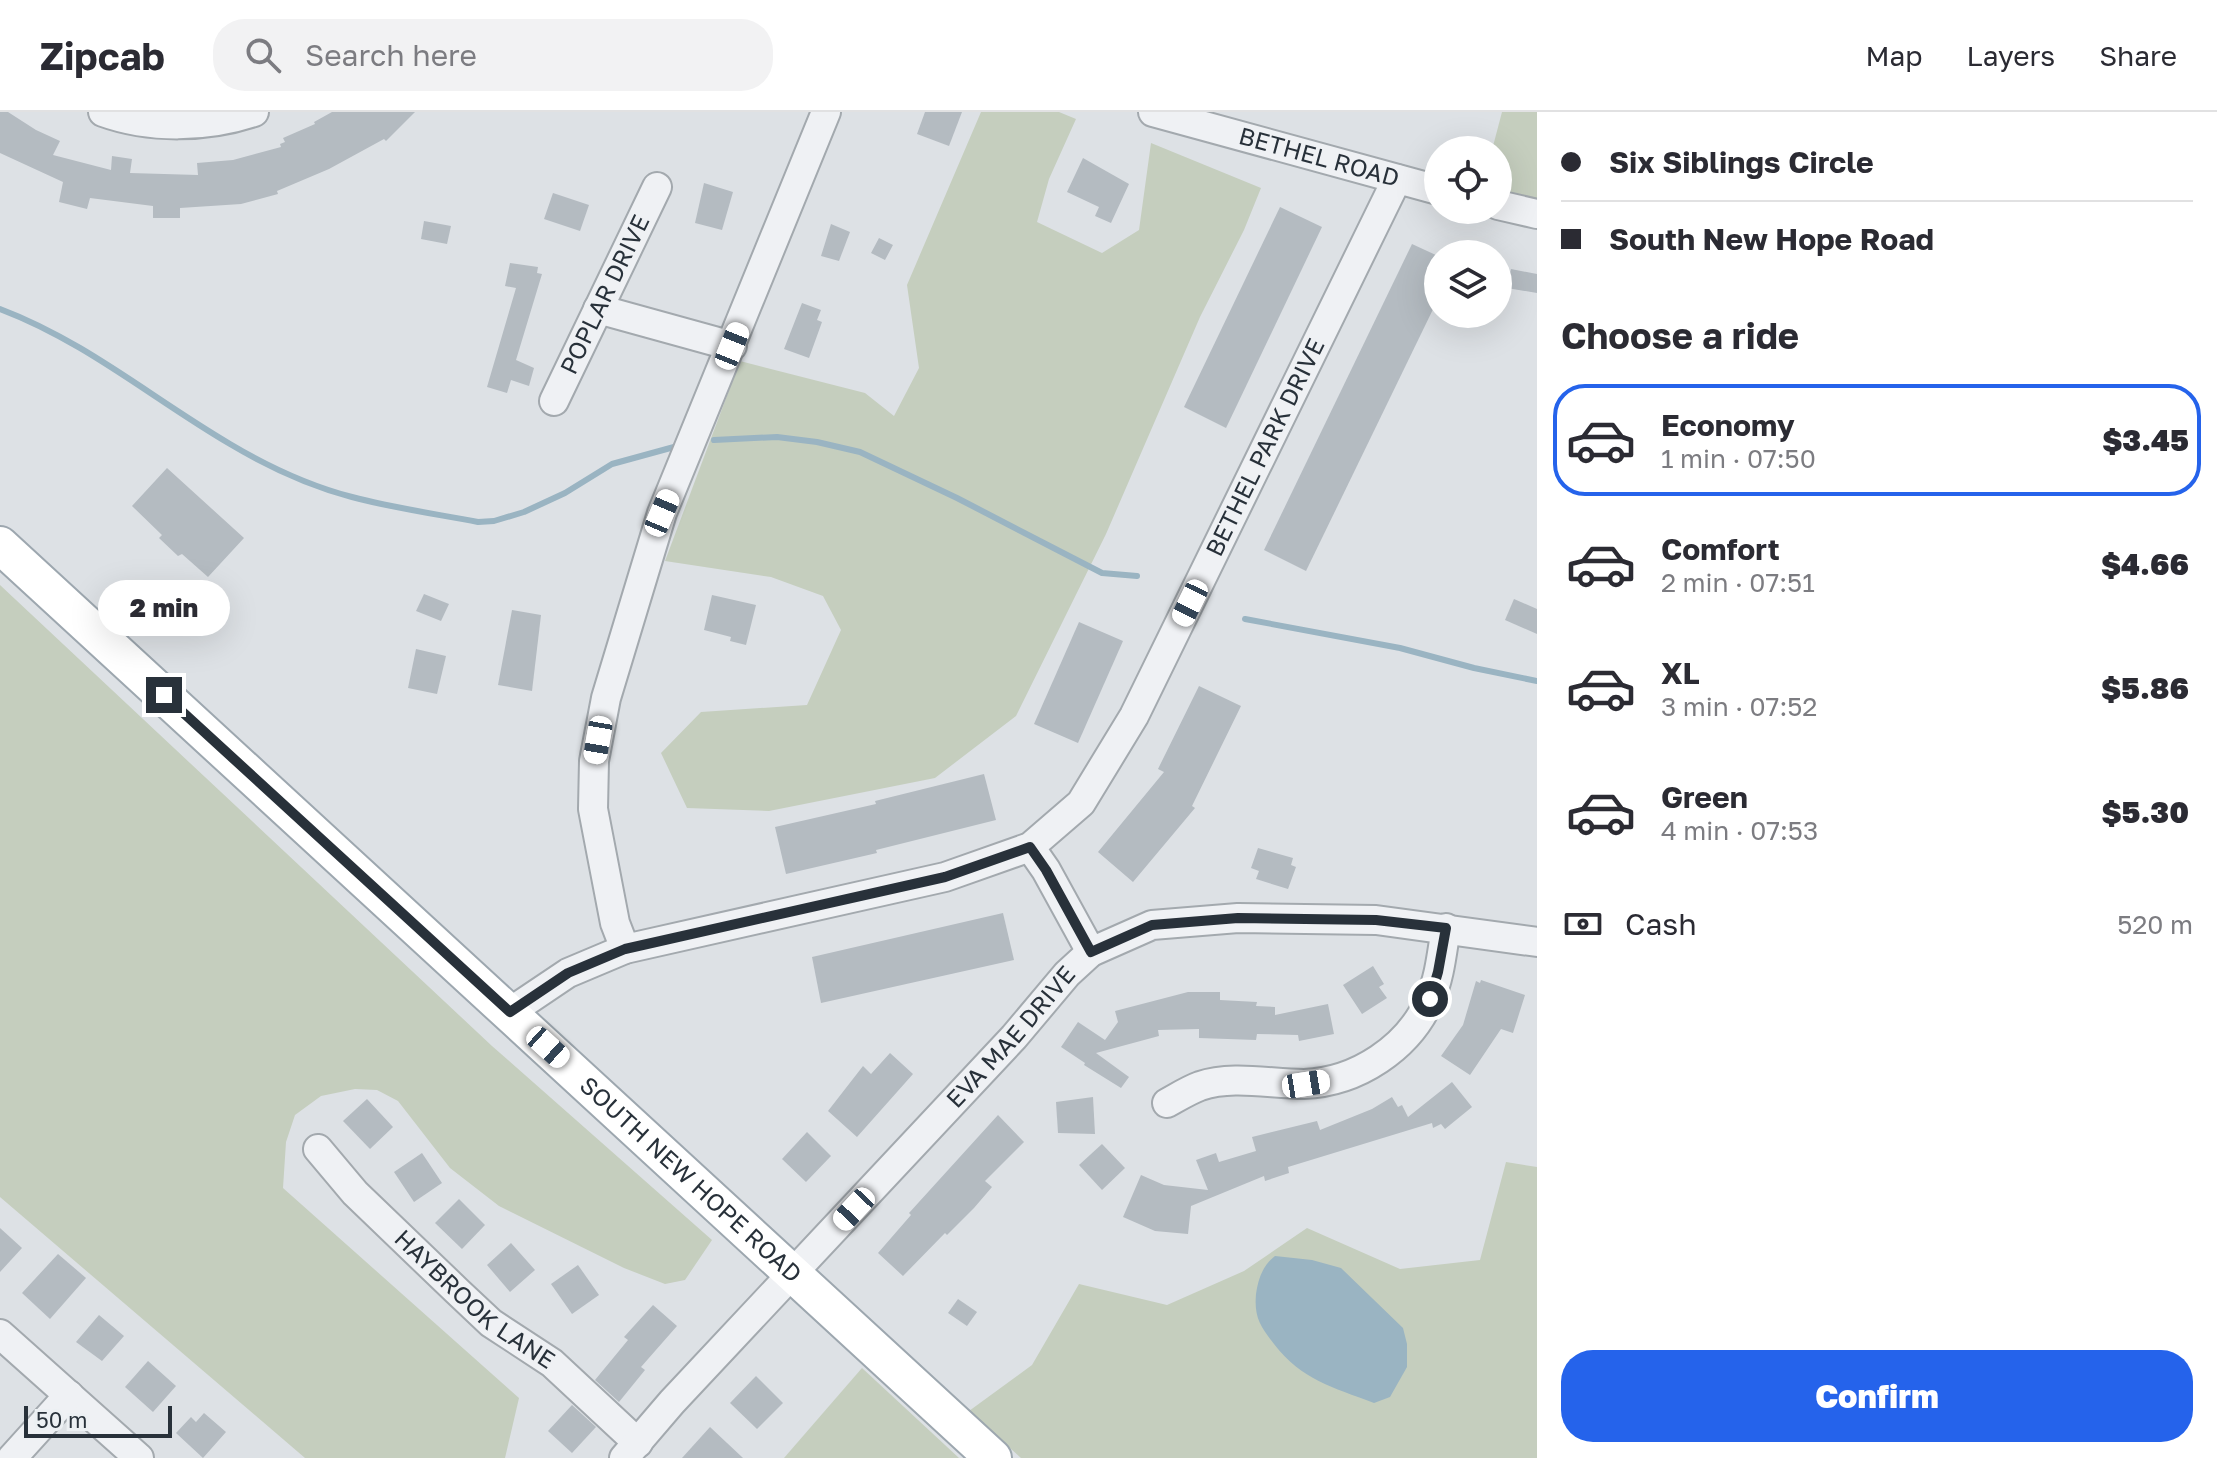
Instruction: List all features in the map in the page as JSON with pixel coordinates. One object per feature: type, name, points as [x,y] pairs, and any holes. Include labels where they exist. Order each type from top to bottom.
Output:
[{"type":"main road","name":"SOUTH NEW HOPE ROAD","points":[[0,545],[993,1458]]},
{"type":"street","points":[[103,112],[141,122],[188,123],[213,122],[254,112]]},
{"type":"street","points":[[625,949],[615,923],[593,809],[594,761],[606,698],[662,513],[826,112]]},
{"type":"street","name":"BETHEL ROAD","points":[[1153,112],[1424,186]]},
{"type":"street","name":"BETHEL PARK DRIVE","points":[[510,1012],[568,973],[625,949],[945,877],[1030,847],[1081,803],[1134,716],[1397,179]]},
{"type":"street","name":"POPLAR DRIVE","points":[[554,401],[657,187]]},
{"type":"street","points":[[1512,208],[1537,214]]},
{"type":"street","points":[[598,309],[732,346]]},
{"type":"street","points":[[1030,847],[1091,952]]},
{"type":"street","name":"EVA MAE DRIVE","points":[[631,1450],[672,1402],[1014,1037],[1067,974],[1091,952],[1152,925],[1238,918],[1376,920],[1537,942]]},
{"type":"street","points":[[1167,1103],[1201,1086],[1230,1081],[1306,1084],[1340,1078],[1364,1069],[1407,1036],[1430,999],[1446,928]]},
{"type":"street","name":"HAYBROOK LANE","points":[[318,1149],[355,1193],[491,1323],[552,1363],[631,1450]]},
{"type":"street","points":[[0,1334],[139,1458]]},
{"type":"street","points":[[12,1458],[69,1395]]},
{"type":"green space","points":[[981,112],[1059,112],[1076,119],[1049,179],[1037,222],[1102,253],[1139,230],[1151,143],[1261,188],[1244,230],[1200,317],[1106,534],[1016,716],[935,778],[769,811],[687,808],[661,753],[701,712],[807,705],[841,630],[823,596],[771,577],[665,561],[740,361],[865,393],[894,416],[919,368],[907,285]]},
{"type":"green space","points":[[1502,112],[1537,112],[1537,201],[1512,197],[1512,136],[1496,136]]},
{"type":"green space","points":[[0,585],[492,1046],[712,1240],[685,1280],[665,1284],[624,1268],[499,1206],[450,1168],[398,1101],[377,1090],[355,1089],[321,1096],[295,1115],[286,1142],[283,1188],[519,1398],[505,1458],[305,1458],[0,1197]]},
{"type":"green space","points":[[1506,1162],[1537,1167],[1537,1458],[1021,1458],[969,1411],[1032,1365],[1079,1284],[1167,1305],[1244,1271],[1307,1228],[1400,1269],[1480,1260]]},
{"type":"green space","points":[[862,1368],[959,1458],[784,1458]]},
{"type":"water","points":[[1275,1256],[1312,1260],[1341,1268],[1403,1328],[1407,1367],[1390,1397],[1374,1403],[1331,1387],[1296,1366],[1274,1344],[1259,1321],[1256,1302],[1262,1273]]},
{"type":"building","points":[[0,112],[8,112],[60,141],[53,155],[111,170],[112,156],[132,159],[130,173],[198,175],[197,163],[233,160],[281,147],[280,144],[285,142],[283,138],[315,124],[332,112],[415,112],[386,141],[384,139],[329,169],[277,191],[278,194],[241,204],[180,208],[180,218],[153,218],[153,206],[90,198],[87,209],[59,202],[63,182],[0,153]]},
{"type":"building","points":[[925,112],[962,112],[949,146],[917,134]]},
{"type":"building","points":[[1083,158],[1129,184],[1111,223],[1095,216],[1099,207],[1067,192]]},
{"type":"building","points":[[704,183],[733,192],[722,230],[695,223]]},
{"type":"building","points":[[553,193],[589,205],[580,231],[544,219]]},
{"type":"building","points":[[1280,207],[1322,227],[1226,428],[1184,407]]},
{"type":"building","points":[[424,221],[451,226],[447,244],[421,239]]},
{"type":"building","points":[[831,224],[850,232],[839,261],[821,256]]},
{"type":"building","points":[[879,238],[893,245],[885,260],[871,253]]},
{"type":"building","points":[[1412,244],[1424,250],[1424,328],[1306,571],[1264,550]]},
{"type":"building","points":[[510,263],[538,267],[537,273],[542,274],[516,360],[534,368],[529,386],[511,380],[507,393],[487,387],[516,288],[505,286]]},
{"type":"building","points":[[1512,269],[1537,274],[1537,293],[1512,289]]},
{"type":"building","points":[[802,303],[821,310],[817,320],[822,322],[809,358],[784,349]]},
{"type":"building","points":[[167,468],[244,538],[208,577],[182,554],[178,556],[159,538],[162,535],[132,506]]},
{"type":"building","points":[[424,594],[449,604],[441,621],[416,611]]},
{"type":"building","points":[[712,595],[756,605],[746,645],[730,641],[731,637],[704,630]]},
{"type":"building","points":[[1514,599],[1537,609],[1537,634],[1505,620]]},
{"type":"building","points":[[512,610],[541,615],[532,691],[498,685]]},
{"type":"building","points":[[1079,622],[1123,641],[1078,743],[1034,724]]},
{"type":"building","points":[[416,649],[446,656],[437,694],[408,688]]},
{"type":"building","points":[[1199,686],[1241,706],[1192,806],[1195,808],[1133,882],[1098,852],[1164,772],[1158,769]]},
{"type":"building","points":[[984,774],[996,820],[786,874],[775,827],[876,804],[875,801]]},
{"type":"building","points":[[1258,848],[1293,858],[1291,865],[1296,867],[1288,889],[1256,879],[1259,871],[1251,868]]},
{"type":"building","points":[[1003,913],[1014,960],[821,1003],[812,957]]},
{"type":"building","points":[[1373,966],[1384,984],[1379,987],[1387,998],[1362,1014],[1343,985]]},
{"type":"building","points":[[1481,980],[1525,995],[1513,1033],[1501,1029],[1470,1075],[1441,1056],[1463,1025],[1476,981],[1480,983]]},
{"type":"building","points":[[1188,992],[1220,992],[1220,1000],[1257,1002],[1256,1006],[1275,1007],[1275,1015],[1328,1004],[1334,1034],[1299,1041],[1298,1035],[1257,1034],[1256,1040],[1199,1038],[1199,1029],[1158,1030],[1159,1036],[1096,1053],[1129,1077],[1121,1088],[1061,1047],[1078,1022],[1105,1040],[1118,1022],[1115,1011]]},
{"type":"building","points":[[890,1053],[913,1074],[857,1137],[828,1111],[863,1066],[871,1074]]},
{"type":"building","points":[[1452,1082],[1472,1107],[1445,1129],[1441,1124],[1433,1128],[1432,1123],[1288,1167],[1289,1173],[1265,1181],[1264,1176],[1191,1206],[1188,1234],[1155,1231],[1123,1217],[1141,1175],[1164,1185],[1208,1190],[1196,1160],[1216,1153],[1219,1162],[1256,1151],[1252,1137],[1317,1121],[1320,1130],[1372,1109],[1392,1097],[1398,1107],[1402,1105],[1408,1117]]},
{"type":"building","points":[[1093,1097],[1095,1134],[1058,1133],[1056,1102]]},
{"type":"building","points":[[367,1099],[393,1127],[370,1149],[343,1121]]},
{"type":"building","points":[[998,1115],[1024,1142],[985,1181],[992,1187],[974,1208],[903,1276],[878,1253],[911,1215],[909,1213]]},
{"type":"building","points":[[807,1132],[831,1156],[806,1182],[782,1159]]},
{"type":"building","points":[[1102,1144],[1125,1168],[1102,1190],[1079,1165]]},
{"type":"building","points":[[422,1153],[442,1183],[414,1202],[394,1172]]},
{"type":"building","points":[[459,1199],[485,1225],[462,1249],[435,1223]]},
{"type":"building","points":[[0,1228],[22,1248],[0,1272]]},
{"type":"building","points":[[511,1243],[535,1270],[510,1292],[487,1265]]},
{"type":"building","points":[[58,1254],[86,1278],[50,1319],[22,1293]]},
{"type":"building","points":[[578,1265],[599,1295],[572,1314],[551,1284]]},
{"type":"building","points":[[958,1299],[977,1312],[967,1326],[948,1313]]},
{"type":"building","points":[[653,1305],[677,1326],[641,1367],[645,1370],[619,1402],[595,1380],[628,1340],[624,1337]]},
{"type":"building","points":[[99,1315],[124,1336],[102,1361],[76,1342]]},
{"type":"building","points":[[148,1361],[176,1386],[153,1412],[125,1387]]},
{"type":"building","points":[[756,1376],[783,1403],[757,1429],[730,1403]]},
{"type":"building","points":[[572,1405],[596,1427],[572,1453],[548,1431]]},
{"type":"building","points":[[204,1413],[226,1432],[203,1458],[176,1433],[191,1417],[196,1422]]},
{"type":"building","points":[[710,1427],[743,1458],[682,1458]]},
{"type":"waterway","points":[[0,309],[61,337],[201,427],[259,460],[320,487],[383,504],[478,522],[494,521],[524,512],[565,493],[612,464],[674,447]]},
{"type":"waterway","points":[[714,440],[777,437],[860,452],[1102,573],[1137,576]]},
{"type":"waterway","points":[[1245,619],[1400,648],[1537,681]]},
{"type":"route","points":[[164,695],[510,1012],[568,973],[625,949],[945,877],[1030,847],[1091,952],[1152,925],[1238,918],[1376,920],[1446,928],[1430,999]]}]
